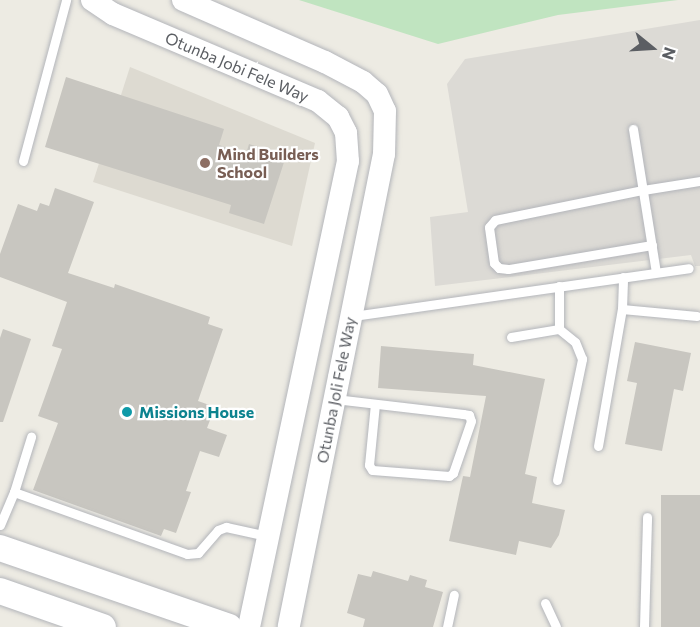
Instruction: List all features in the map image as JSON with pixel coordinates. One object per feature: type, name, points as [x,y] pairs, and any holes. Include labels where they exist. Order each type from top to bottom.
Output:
[{"type":"main road","points":[[0,548],[229,627]]},
{"type":"main road","points":[[0,591],[103,627]]},
{"type":"street","name":"Otunba Jobi Fele Way","points":[[92,0],[113,14],[318,101],[338,117],[346,133],[348,161]]},
{"type":"street","name":"Otunba Joli Fele Way","points":[[183,0],[325,62],[363,82],[377,94],[385,111],[384,154],[289,627]]},
{"type":"street","name":"Otunba Joli Fele Way","points":[[249,627],[348,161]]},
{"type":"street","points":[[296,409],[333,406]]},
{"type":"lane","points":[[23,161],[66,0]]},
{"type":"lane","points":[[633,129],[656,272]]},
{"type":"lane","points":[[652,245],[508,269],[499,268],[494,263],[489,227],[495,220],[643,190],[700,182]]},
{"type":"lane","points":[[350,316],[689,268]]},
{"type":"lane","points":[[598,446],[622,309],[623,277]]},
{"type":"lane","points":[[559,286],[559,329]]},
{"type":"lane","points":[[622,309],[697,316]]},
{"type":"lane","points":[[511,337],[559,329],[575,342],[582,359],[557,480]]},
{"type":"lane","points":[[333,406],[375,404],[469,416],[471,420],[453,473],[448,476],[372,471],[369,465],[375,404]]},
{"type":"lane","points":[[0,525],[14,492],[31,437]]},
{"type":"lane","points":[[14,492],[187,554],[198,553],[218,530],[226,527],[269,536]]},
{"type":"lane","points":[[644,627],[647,517]]},
{"type":"lane","points":[[447,627],[454,595]]},
{"type":"lane","points":[[545,603],[556,627]]},
{"type":"shaded area","points":[[700,20],[700,266],[695,266],[691,255],[435,286],[430,217],[468,212],[447,84],[465,59]]},
{"type":"shaded area","name":"Mind Builders School","points":[[130,67],[315,143],[292,246],[93,182]]},
{"type":"green space","points":[[299,0],[678,0],[558,15],[438,44]]},
{"type":"building","points":[[66,77],[224,129],[219,145],[246,154],[249,144],[286,156],[264,224],[229,213],[231,205],[45,147]]},
{"type":"building","points":[[55,188],[94,202],[68,273],[114,288],[115,284],[210,317],[208,324],[223,329],[198,401],[215,407],[207,428],[227,435],[219,457],[200,451],[186,491],[191,492],[176,533],[164,529],[161,536],[33,490],[58,423],[38,416],[62,349],[52,346],[67,302],[0,277],[0,254],[18,204],[37,211],[40,203],[49,206]]},
{"type":"building","points":[[3,329],[31,339],[3,422],[0,422],[0,338]]},
{"type":"building","points":[[635,342],[691,353],[683,391],[674,389],[662,451],[625,444],[637,383],[627,381]]},
{"type":"building","points":[[381,346],[474,354],[473,365],[545,379],[525,474],[537,477],[532,503],[565,510],[559,535],[551,548],[519,541],[516,555],[449,541],[463,476],[470,477],[486,396],[378,388]]},
{"type":"building","points":[[661,495],[700,495],[700,627],[661,627]]},
{"type":"building","points":[[373,571],[408,581],[410,575],[427,580],[425,587],[443,592],[433,627],[363,627],[365,619],[347,613],[358,574],[371,577]]},
{"type":"place","name":"Mind Builders School","points":[[205,163]]},
{"type":"place","name":"Missions House","points":[[127,412]]}]
